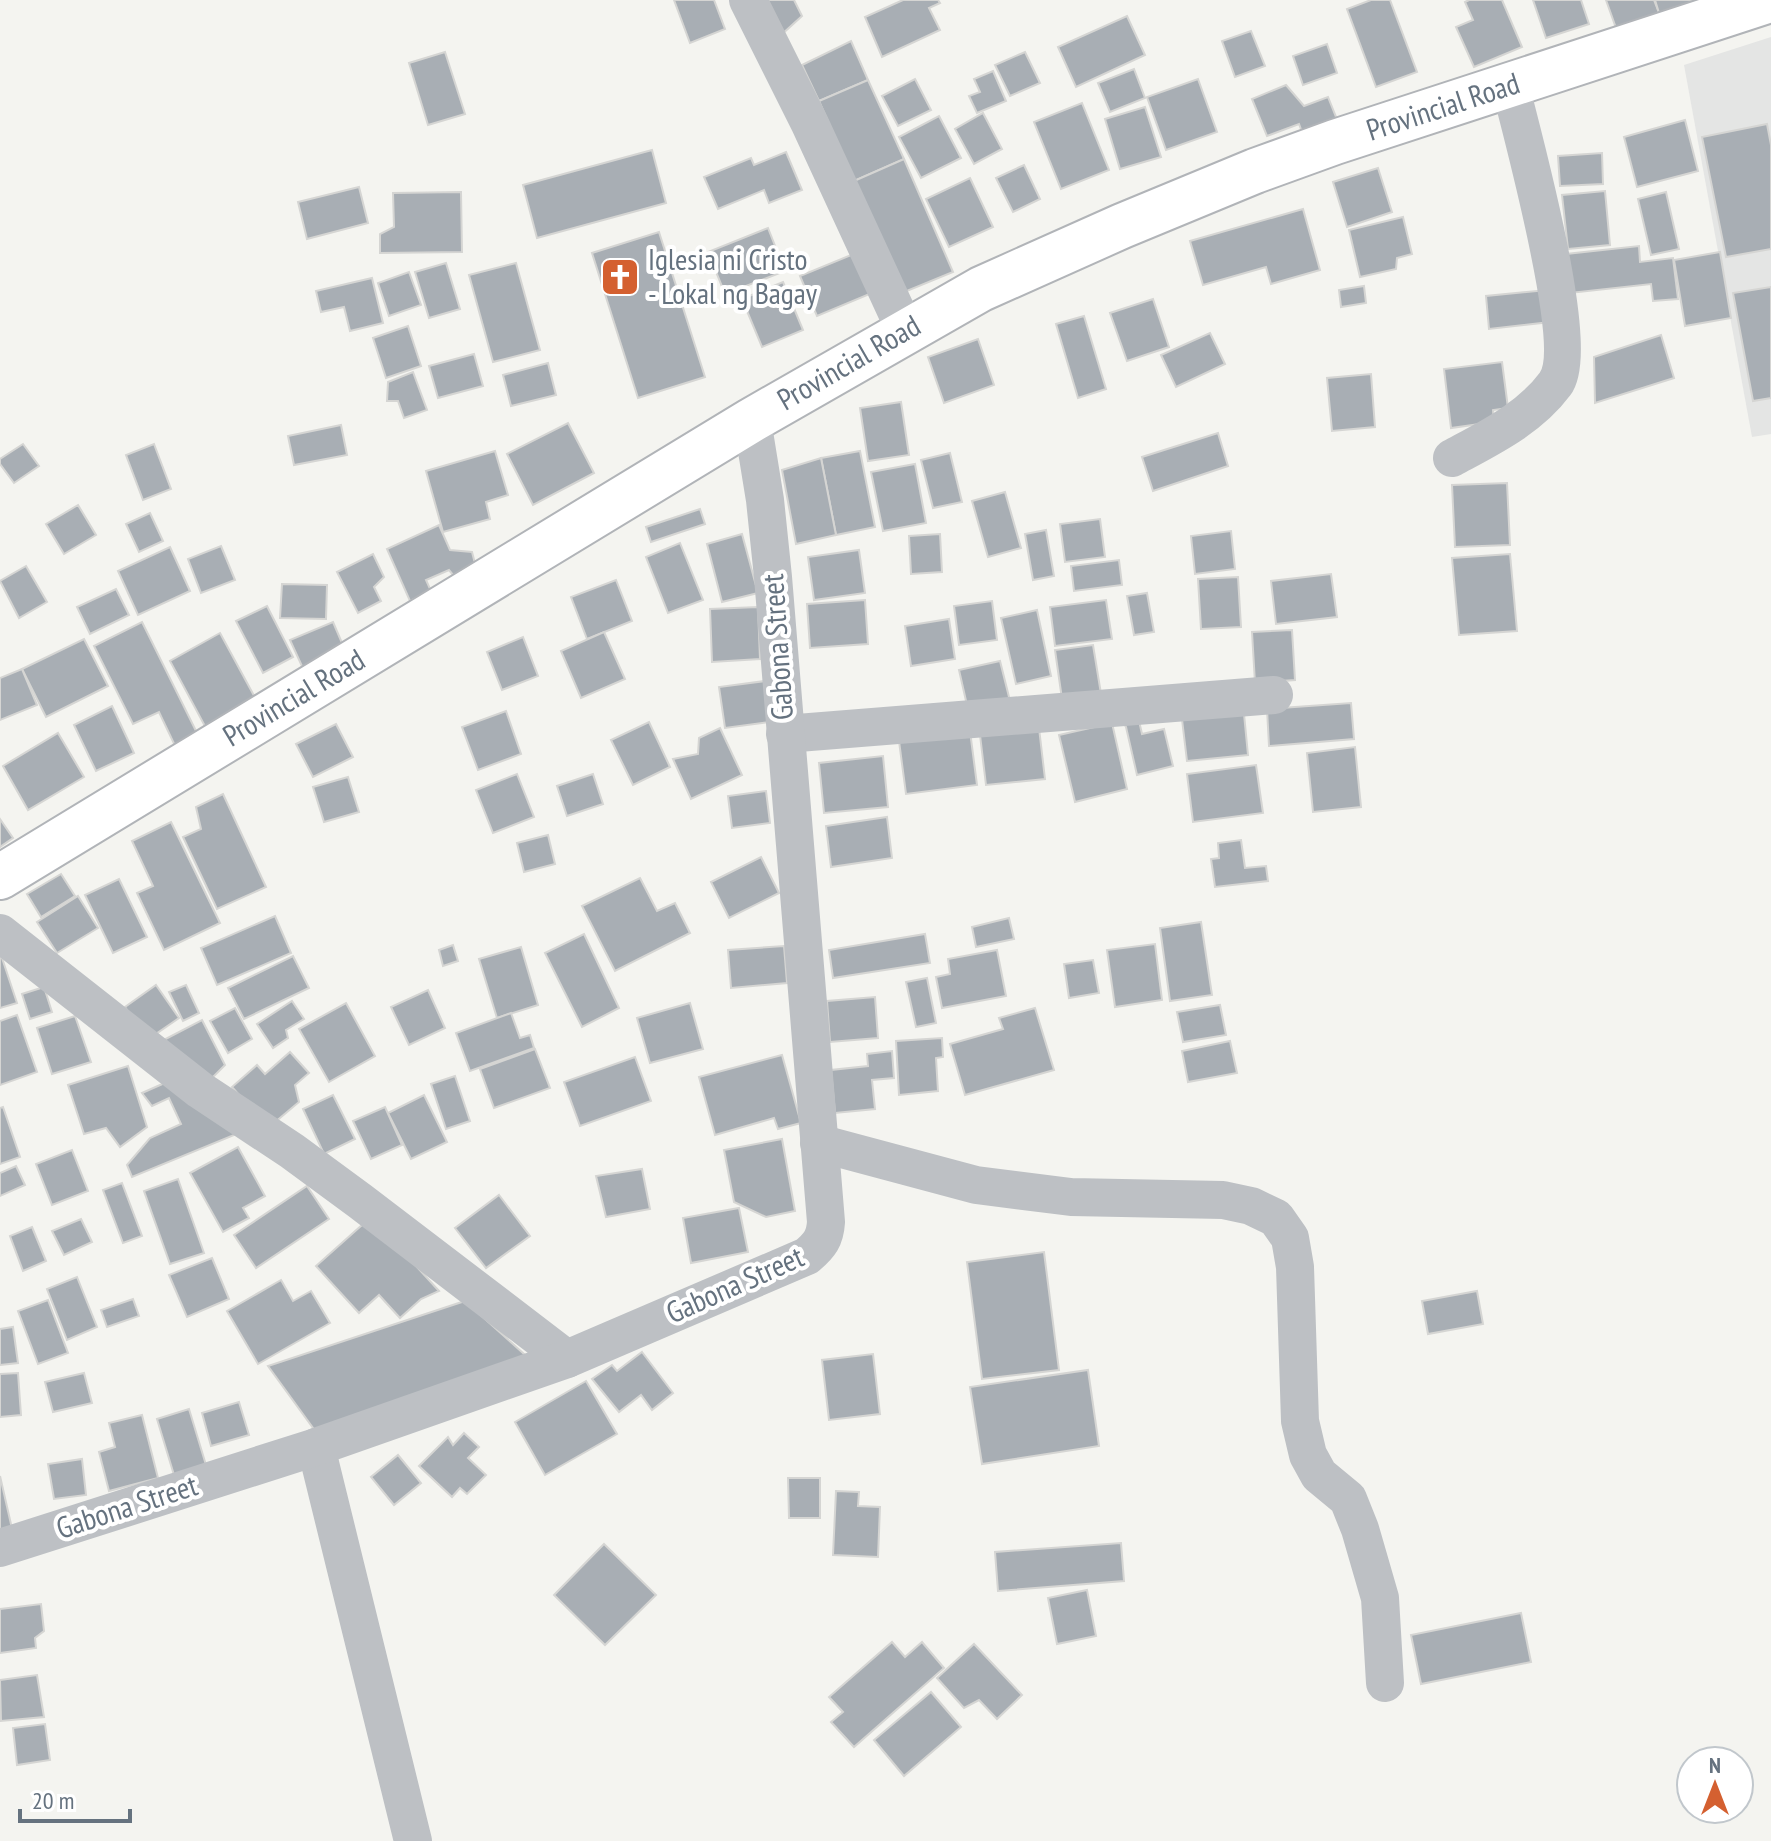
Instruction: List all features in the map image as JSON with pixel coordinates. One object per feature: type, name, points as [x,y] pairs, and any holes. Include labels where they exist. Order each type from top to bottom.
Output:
[{"type":"main road","name":"Provincial Road","points":[[0,877],[752,420],[981,289],[1255,171],[1770,0]]},
{"type":"street","points":[[748,0],[810,124],[905,330]]},
{"type":"street","points":[[1452,458],[1510,427],[1557,382],[1562,363],[1554,277],[1510,85]]},
{"type":"street","name":"Gabona Street","points":[[0,1548],[316,1447],[567,1359],[807,1256],[819,1247],[825,1236],[826,1222],[768,531],[752,420]]},
{"type":"street","points":[[785,734],[1274,695]]},
{"type":"street","points":[[0,933],[200,1090],[326,1176],[567,1359]]},
{"type":"street","points":[[819,1143],[976,1185],[1071,1197],[1223,1200],[1251,1206],[1276,1218],[1290,1238],[1295,1267],[1300,1421],[1308,1455],[1319,1475],[1348,1499],[1360,1529],[1380,1598],[1385,1683]]},
{"type":"street","points":[[316,1447],[413,1841]]},
{"type":"shaded area","points":[[1771,37],[1771,434],[1752,437],[1684,65]]},
{"type":"building","points":[[674,0],[714,0],[725,29],[690,43]]},
{"type":"building","points":[[764,0],[794,0],[802,16],[781,35]]},
{"type":"building","points":[[903,0],[938,0],[940,3],[929,8],[940,30],[882,57],[865,17]]},
{"type":"building","points":[[1371,0],[1390,0],[1417,72],[1376,87],[1347,9]]},
{"type":"building","points":[[1502,0],[1522,47],[1474,67],[1456,27],[1473,20],[1465,2]]},
{"type":"building","points":[[1533,0],[1581,0],[1589,24],[1546,38]]},
{"type":"building","points":[[1606,0],[1654,0],[1659,13],[1616,28]]},
{"type":"building","points":[[1655,0],[1701,0],[1659,13]]},
{"type":"building","points":[[1127,16],[1145,55],[1076,87],[1058,47]]},
{"type":"building","points":[[1251,31],[1265,66],[1235,77],[1222,41]]},
{"type":"building","points":[[851,41],[868,80],[819,101],[802,65]]},
{"type":"building","points":[[1327,44],[1337,73],[1303,85],[1293,56]]},
{"type":"building","points":[[445,52],[465,114],[428,125],[409,63]]},
{"type":"building","points":[[1025,52],[1040,83],[1010,96],[995,65]]},
{"type":"building","points":[[1134,69],[1145,98],[1110,112],[1098,83]]},
{"type":"building","points":[[993,71],[1006,101],[977,113],[969,96],[980,92],[974,79]]},
{"type":"building","points":[[915,79],[931,110],[898,126],[882,96]]},
{"type":"building","points":[[1198,79],[1217,132],[1166,150],[1147,97]]},
{"type":"building","points":[[868,80],[904,159],[854,181],[819,101]]},
{"type":"building","points":[[1286,85],[1304,106],[1328,97],[1340,127],[1305,140],[1299,124],[1267,136],[1252,99]]},
{"type":"building","points":[[1082,103],[1109,170],[1061,189],[1034,122]]},
{"type":"building","points":[[1145,107],[1161,157],[1120,169],[1105,119]]},
{"type":"building","points":[[983,113],[1002,149],[974,164],[955,129]]},
{"type":"building","points":[[939,116],[961,158],[921,178],[899,137]]},
{"type":"building","points":[[1685,120],[1698,171],[1637,187],[1624,137]]},
{"type":"building","points":[[1767,124],[1771,145],[1771,249],[1726,257],[1702,137]]},
{"type":"building","points":[[652,150],[666,203],[537,238],[523,185]]},
{"type":"building","points":[[786,152],[802,190],[769,203],[764,190],[718,209],[704,177],[751,158],[754,165]]},
{"type":"building","points":[[1602,153],[1603,184],[1560,186],[1558,156]]},
{"type":"building","points":[[904,159],[953,272],[902,293],[854,181]]},
{"type":"building","points":[[1024,165],[1040,199],[1013,212],[996,178]]},
{"type":"building","points":[[1378,168],[1392,212],[1347,227],[1333,182]]},
{"type":"building","points":[[970,178],[993,227],[949,247],[926,199]]},
{"type":"building","points":[[359,187],[368,223],[307,239],[298,202]]},
{"type":"building","points":[[1605,191],[1610,245],[1568,249],[1562,195]]},
{"type":"building","points":[[461,192],[462,252],[380,253],[380,234],[394,227],[393,193]]},
{"type":"building","points":[[1666,192],[1679,249],[1651,255],[1638,199]]},
{"type":"building","points":[[1303,209],[1320,270],[1271,284],[1266,267],[1203,285],[1190,241]]},
{"type":"building","points":[[1403,217],[1412,254],[1397,258],[1396,269],[1360,277],[1349,230]]},
{"type":"building","points":[[768,228],[785,271],[725,294],[708,252]]},
{"type":"building","points":[[659,232],[705,377],[638,398],[592,253]]},
{"type":"building","points":[[1639,246],[1640,262],[1673,258],[1678,299],[1653,301],[1651,284],[1561,294],[1557,255]]},
{"type":"building","points":[[1720,252],[1731,318],[1685,326],[1674,260]]},
{"type":"building","points":[[856,253],[872,293],[817,316],[800,276]]},
{"type":"building","points":[[446,263],[460,309],[429,318],[415,272]]},
{"type":"building","points":[[516,263],[540,350],[493,362],[469,275]]},
{"type":"building","points":[[409,272],[421,305],[389,316],[378,283]]},
{"type":"building","points":[[372,278],[383,323],[350,331],[344,307],[321,312],[316,291]]},
{"type":"building","points":[[783,282],[803,330],[762,347],[742,299]]},
{"type":"building","points":[[1364,286],[1366,303],[1341,307],[1339,290]]},
{"type":"building","points":[[1771,287],[1771,398],[1753,401],[1733,293]]},
{"type":"building","points":[[1547,290],[1550,322],[1489,329],[1486,296]]},
{"type":"building","points":[[1153,299],[1169,347],[1127,361],[1110,313]]},
{"type":"building","points":[[1084,316],[1106,389],[1078,398],[1056,324]]},
{"type":"building","points":[[408,326],[421,366],[386,378],[373,338]]},
{"type":"building","points":[[1210,333],[1225,364],[1176,387],[1161,355]]},
{"type":"building","points":[[1661,335],[1674,378],[1595,403],[1594,357]]},
{"type":"building","points":[[978,339],[994,385],[944,403],[928,357]]},
{"type":"building","points":[[474,354],[483,386],[438,398],[429,366]]},
{"type":"building","points":[[1502,362],[1508,408],[1493,410],[1494,422],[1451,428],[1444,369]]},
{"type":"building","points":[[548,363],[556,395],[511,406],[503,375]]},
{"type":"building","points":[[413,372],[427,410],[404,418],[398,401],[387,401],[388,382]]},
{"type":"building","points":[[1371,374],[1375,427],[1332,431],[1327,378]]},
{"type":"building","points":[[901,402],[909,455],[868,461],[860,408]]},
{"type":"building","points":[[568,423],[594,473],[533,505],[507,454]]},
{"type":"building","points":[[341,425],[347,455],[294,465],[288,436]]},
{"type":"building","points":[[1218,433],[1228,466],[1153,491],[1142,457]]},
{"type":"building","points":[[23,444],[39,466],[14,483],[0,464],[0,459]]},
{"type":"building","points":[[154,444],[171,489],[143,500],[126,455]]},
{"type":"building","points":[[495,451],[508,495],[486,502],[490,519],[443,532],[426,471]]},
{"type":"building","points":[[860,451],[875,527],[836,535],[821,458]]},
{"type":"building","points":[[950,453],[962,502],[933,508],[921,460]]},
{"type":"building","points":[[821,458],[836,535],[796,544],[782,470]]},
{"type":"building","points":[[915,464],[926,523],[883,531],[871,472]]},
{"type":"building","points":[[1507,483],[1510,545],[1455,547],[1452,485]]},
{"type":"building","points":[[1005,492],[1021,548],[988,557],[972,501]]},
{"type":"building","points":[[78,505],[96,535],[64,554],[46,524]]},
{"type":"building","points":[[700,509],[705,524],[651,542],[646,527]]},
{"type":"building","points":[[150,513],[163,541],[139,552],[126,524]]},
{"type":"building","points":[[1100,519],[1105,557],[1065,562],[1060,524]]},
{"type":"building","points":[[439,525],[450,550],[472,552],[479,579],[463,587],[449,570],[426,580],[431,591],[410,601],[387,549]]},
{"type":"building","points":[[1046,530],[1054,576],[1033,580],[1025,534]]},
{"type":"building","points":[[1231,531],[1235,569],[1195,574],[1191,536]]},
{"type":"building","points":[[742,534],[758,593],[722,602],[707,544]]},
{"type":"building","points":[[940,534],[942,572],[911,574],[909,536]]},
{"type":"building","points":[[680,543],[703,600],[668,613],[646,557]]},
{"type":"building","points":[[221,546],[235,580],[201,593],[188,559]]},
{"type":"building","points":[[170,547],[190,591],[138,615],[118,571]]},
{"type":"building","points":[[859,550],[865,593],[814,600],[808,557]]},
{"type":"building","points":[[373,554],[384,577],[374,587],[381,601],[358,613],[337,572]]},
{"type":"building","points":[[1510,554],[1517,631],[1459,635],[1452,558]]},
{"type":"building","points":[[1119,560],[1122,585],[1074,591],[1071,566]]},
{"type":"building","points":[[26,566],[47,602],[19,618],[0,581]]},
{"type":"building","points":[[1331,574],[1337,617],[1276,624],[1271,581]]},
{"type":"building","points":[[1238,577],[1241,627],[1201,629],[1198,579]]},
{"type":"building","points":[[616,580],[632,621],[587,639],[571,597]]},
{"type":"building","points":[[282,584],[327,585],[326,619],[280,618]]},
{"type":"building","points":[[116,589],[129,615],[90,634],[77,607]]},
{"type":"building","points":[[1147,593],[1154,632],[1134,635],[1127,596]]},
{"type":"building","points":[[865,600],[868,644],[810,648],[807,604]]},
{"type":"building","points":[[1106,600],[1112,639],[1055,646],[1050,607]]},
{"type":"building","points":[[992,601],[997,640],[959,645],[954,606]]},
{"type":"building","points":[[267,606],[293,657],[263,673],[236,621]]},
{"type":"building","points":[[758,607],[760,659],[712,662],[710,609]]},
{"type":"building","points":[[1037,610],[1051,676],[1016,684],[1001,618]]},
{"type":"building","points":[[949,619],[955,659],[911,666],[905,626]]},
{"type":"building","points":[[142,622],[201,741],[178,752],[159,712],[133,724],[94,646]]},
{"type":"building","points":[[333,622],[348,657],[306,675],[290,640]]},
{"type":"building","points":[[1292,630],[1295,680],[1255,683],[1252,632]]},
{"type":"building","points":[[604,632],[625,679],[581,698],[561,651]]},
{"type":"building","points":[[220,633],[258,703],[207,730],[170,661]]},
{"type":"building","points":[[523,637],[538,676],[502,690],[487,652]]},
{"type":"building","points":[[84,639],[108,686],[46,717],[22,669]]},
{"type":"building","points":[[1093,645],[1102,700],[1063,706],[1055,650]]},
{"type":"building","points":[[1000,661],[1011,705],[969,714],[959,670]]},
{"type":"building","points":[[22,669],[37,705],[0,720],[0,678]]},
{"type":"building","points":[[765,681],[770,722],[725,728],[719,687]]},
{"type":"building","points":[[1351,703],[1354,739],[1269,746],[1267,709]]},
{"type":"building","points":[[112,706],[134,753],[96,771],[74,725]]},
{"type":"building","points":[[506,711],[521,754],[478,770],[462,727]]},
{"type":"building","points":[[1181,711],[1244,714],[1248,755],[1187,761]]},
{"type":"building","points":[[1137,712],[1142,734],[1164,729],[1173,766],[1137,775],[1126,727],[1119,717]]},
{"type":"building","points":[[649,722],[670,767],[633,785],[611,740]]},
{"type":"building","points":[[1112,723],[1127,789],[1075,802],[1059,735]]},
{"type":"building","points":[[336,724],[353,757],[313,777],[296,744]]},
{"type":"building","points":[[720,728],[742,775],[691,799],[673,759],[698,754],[699,738]]},
{"type":"building","points":[[1039,728],[1045,779],[986,785],[980,735]]},
{"type":"building","points":[[970,731],[977,785],[906,794],[899,741]]},
{"type":"building","points":[[58,733],[84,777],[28,810],[3,766]]},
{"type":"building","points":[[1355,747],[1361,807],[1313,812],[1307,753]]},
{"type":"building","points":[[883,756],[888,807],[824,813],[819,763]]},
{"type":"building","points":[[1256,765],[1263,813],[1193,822],[1187,774]]},
{"type":"building","points":[[517,774],[534,817],[493,833],[476,790]]},
{"type":"building","points":[[593,774],[603,804],[567,816],[557,786]]},
{"type":"building","points":[[348,777],[359,812],[324,822],[313,787]]},
{"type":"building","points":[[766,791],[770,823],[732,828],[728,796]]},
{"type":"building","points":[[223,794],[266,887],[217,909],[183,837],[201,829],[196,807]]},
{"type":"building","points":[[887,817],[892,858],[831,867],[826,826]]},
{"type":"building","points":[[0,819],[13,838],[0,847]]},
{"type":"building","points":[[171,822],[220,923],[164,950],[137,893],[153,886],[132,841]]},
{"type":"building","points":[[548,835],[555,864],[524,872],[517,843]]},
{"type":"building","points":[[1241,840],[1245,868],[1266,866],[1268,881],[1215,887],[1211,859],[1219,858],[1218,843]]},
{"type":"building","points":[[761,857],[779,893],[729,918],[711,882]]},
{"type":"building","points":[[61,874],[75,896],[41,917],[27,894]]},
{"type":"building","points":[[640,878],[657,911],[675,903],[690,933],[615,971],[582,906]]},
{"type":"building","points":[[119,879],[147,937],[113,953],[85,895]]},
{"type":"building","points":[[78,896],[98,928],[57,953],[37,922]]},
{"type":"building","points":[[275,916],[291,953],[217,985],[201,948]]},
{"type":"building","points":[[1009,918],[1014,939],[976,947],[972,927]]},
{"type":"building","points":[[1201,922],[1212,995],[1170,1001],[1160,928]]},
{"type":"building","points":[[584,934],[619,1008],[582,1027],[545,953]]},
{"type":"building","points":[[925,934],[930,963],[833,978],[829,950]]},
{"type":"building","points":[[1155,944],[1162,1000],[1115,1007],[1107,950]]},
{"type":"building","points":[[453,945],[458,961],[443,966],[439,950]]},
{"type":"building","points":[[784,946],[787,983],[731,988],[728,950]]},
{"type":"building","points":[[521,947],[538,1005],[497,1018],[479,959]]},
{"type":"building","points":[[997,950],[1006,996],[942,1008],[936,977],[950,974],[948,959]]},
{"type":"building","points":[[293,956],[309,988],[244,1019],[228,988]]},
{"type":"building","points":[[0,958],[17,1003],[0,1008]]},
{"type":"building","points":[[1093,960],[1099,993],[1069,998],[1064,964]]},
{"type":"building","points":[[927,978],[936,1023],[916,1027],[906,982]]},
{"type":"building","points":[[156,985],[179,1018],[147,1040],[125,1007]]},
{"type":"building","points":[[186,985],[199,1013],[183,1021],[169,992]]},
{"type":"building","points":[[44,987],[52,1012],[30,1019],[22,994]]},
{"type":"building","points":[[428,990],[445,1028],[409,1045],[391,1007]]},
{"type":"building","points":[[875,997],[878,1038],[830,1042],[827,1001]]},
{"type":"building","points":[[292,1001],[304,1019],[286,1030],[288,1038],[273,1048],[257,1024]]},
{"type":"building","points":[[346,1003],[375,1056],[329,1082],[299,1029]]},
{"type":"building","points":[[690,1003],[703,1049],[650,1063],[637,1018]]},
{"type":"building","points":[[1220,1005],[1226,1035],[1183,1042],[1177,1012]]},
{"type":"building","points":[[235,1008],[252,1039],[228,1053],[210,1021]]},
{"type":"building","points":[[1035,1008],[1054,1070],[965,1095],[950,1044],[1003,1029],[999,1018]]},
{"type":"building","points":[[511,1013],[520,1038],[530,1035],[534,1048],[470,1071],[456,1033]]},
{"type":"building","points":[[17,1015],[37,1072],[0,1085],[0,1021]]},
{"type":"building","points":[[75,1016],[91,1062],[52,1074],[37,1028]]},
{"type":"building","points":[[202,1020],[225,1065],[203,1087],[154,1045]]},
{"type":"building","points":[[942,1038],[943,1057],[936,1058],[938,1091],[899,1095],[896,1041]]},
{"type":"building","points":[[1230,1041],[1237,1073],[1188,1082],[1182,1051]]},
{"type":"building","points":[[535,1049],[550,1088],[494,1108],[480,1069]]},
{"type":"building","points":[[892,1051],[894,1078],[872,1080],[875,1109],[835,1113],[831,1070],[868,1066],[867,1054]]},
{"type":"building","points":[[290,1052],[309,1073],[295,1085],[299,1102],[268,1128],[232,1087],[257,1065],[265,1074]]},
{"type":"building","points":[[782,1055],[801,1123],[778,1129],[774,1118],[715,1135],[699,1077]]},
{"type":"building","points":[[635,1057],[651,1101],[580,1126],[564,1082]]},
{"type":"building","points":[[128,1066],[147,1127],[120,1147],[106,1128],[84,1134],[68,1085]]},
{"type":"building","points":[[455,1076],[470,1121],[446,1129],[431,1084]]},
{"type":"building","points":[[176,1078],[239,1133],[132,1177],[127,1165],[150,1138],[181,1124],[169,1098],[152,1106],[142,1093]]},
{"type":"building","points":[[333,1095],[355,1139],[324,1154],[303,1109]]},
{"type":"building","points":[[424,1095],[447,1142],[411,1159],[388,1113]]},
{"type":"building","points":[[3,1107],[20,1157],[0,1164],[0,1108]]},
{"type":"building","points":[[385,1107],[402,1145],[371,1159],[353,1121]]},
{"type":"building","points":[[782,1139],[795,1211],[766,1217],[734,1202],[724,1150]]},
{"type":"building","points":[[238,1147],[265,1196],[243,1208],[249,1218],[223,1232],[190,1173]]},
{"type":"building","points":[[72,1150],[88,1191],[52,1205],[36,1164]]},
{"type":"building","points":[[16,1166],[25,1185],[0,1196],[0,1173]]},
{"type":"building","points":[[642,1169],[650,1209],[606,1217],[596,1176]]},
{"type":"building","points":[[178,1179],[204,1253],[170,1264],[144,1191]]},
{"type":"building","points":[[122,1183],[142,1236],[123,1243],[103,1190]]},
{"type":"building","points":[[307,1186],[329,1219],[256,1268],[234,1235]]},
{"type":"building","points":[[499,1195],[530,1236],[486,1268],[455,1228]]},
{"type":"building","points":[[739,1208],[748,1252],[691,1263],[683,1218]]},
{"type":"building","points":[[371,1217],[439,1291],[421,1299],[400,1318],[379,1295],[359,1313],[316,1266]]},
{"type":"building","points":[[81,1219],[92,1242],[64,1255],[52,1231]]},
{"type":"building","points":[[32,1227],[46,1261],[23,1271],[10,1236]]},
{"type":"building","points":[[1044,1252],[1059,1370],[982,1379],[967,1262]]},
{"type":"building","points":[[212,1258],[229,1299],[187,1317],[169,1275]]},
{"type":"building","points":[[77,1277],[97,1327],[67,1340],[47,1289]]},
{"type":"building","points":[[281,1280],[293,1301],[311,1291],[330,1323],[258,1364],[227,1311]]},
{"type":"building","points":[[1477,1291],[1483,1324],[1428,1334],[1422,1301]]},
{"type":"building","points":[[133,1299],[139,1316],[107,1327],[101,1310]]},
{"type":"building","points":[[48,1300],[68,1353],[38,1364],[18,1311]]},
{"type":"building","points":[[465,1301],[533,1362],[316,1432],[268,1366]]},
{"type":"building","points":[[13,1327],[18,1363],[0,1365],[0,1329]]},
{"type":"building","points":[[642,1352],[673,1393],[652,1410],[641,1395],[619,1412],[592,1379],[612,1365],[617,1371]]},
{"type":"building","points":[[873,1354],[880,1414],[829,1420],[822,1360]]},
{"type":"building","points":[[1088,1370],[1099,1446],[982,1464],[970,1387]]},
{"type":"building","points":[[18,1373],[21,1415],[0,1417],[0,1374]]},
{"type":"building","points":[[84,1373],[92,1403],[53,1412],[45,1382]]},
{"type":"building","points":[[586,1381],[617,1434],[545,1475],[515,1422]]},
{"type":"building","points":[[239,1402],[249,1435],[211,1446],[202,1413]]},
{"type":"building","points":[[189,1409],[206,1465],[174,1475],[157,1419]]},
{"type":"building","points":[[142,1415],[158,1478],[109,1491],[99,1452],[115,1447],[109,1423]]},
{"type":"building","points":[[464,1433],[479,1447],[468,1458],[486,1475],[467,1494],[460,1488],[452,1497],[419,1466],[448,1437],[453,1445]]},
{"type":"building","points":[[398,1455],[421,1483],[394,1505],[371,1477]]},
{"type":"building","points":[[82,1459],[86,1495],[54,1499],[48,1464]]},
{"type":"building","points":[[0,1476],[13,1533],[0,1536]]},
{"type":"building","points":[[788,1478],[820,1478],[820,1518],[789,1518]]},
{"type":"building","points":[[836,1491],[859,1492],[858,1506],[880,1507],[878,1557],[833,1555]]},
{"type":"building","points":[[1121,1543],[1124,1581],[998,1591],[995,1552]]},
{"type":"building","points":[[604,1544],[656,1595],[605,1645],[554,1595]]},
{"type":"building","points":[[1087,1590],[1096,1636],[1057,1644],[1048,1598]]},
{"type":"building","points":[[41,1604],[44,1631],[35,1638],[36,1648],[0,1653],[0,1609]]},
{"type":"building","points":[[1521,1613],[1531,1662],[1421,1684],[1411,1635]]},
{"type":"building","points":[[892,1642],[905,1657],[922,1642],[944,1668],[854,1747],[831,1722],[843,1712],[829,1697]]},
{"type":"building","points":[[974,1644],[1022,1695],[997,1719],[979,1700],[964,1708],[937,1678]]},
{"type":"building","points":[[37,1675],[44,1717],[1,1721],[0,1680]]},
{"type":"building","points":[[931,1692],[961,1727],[904,1776],[874,1740]]},
{"type":"building","points":[[45,1724],[50,1760],[17,1765],[13,1728]]},
{"type":"place","name":"Iglesia ni Cristo - Lokal ng Bagay","points":[[620,277]]}]
